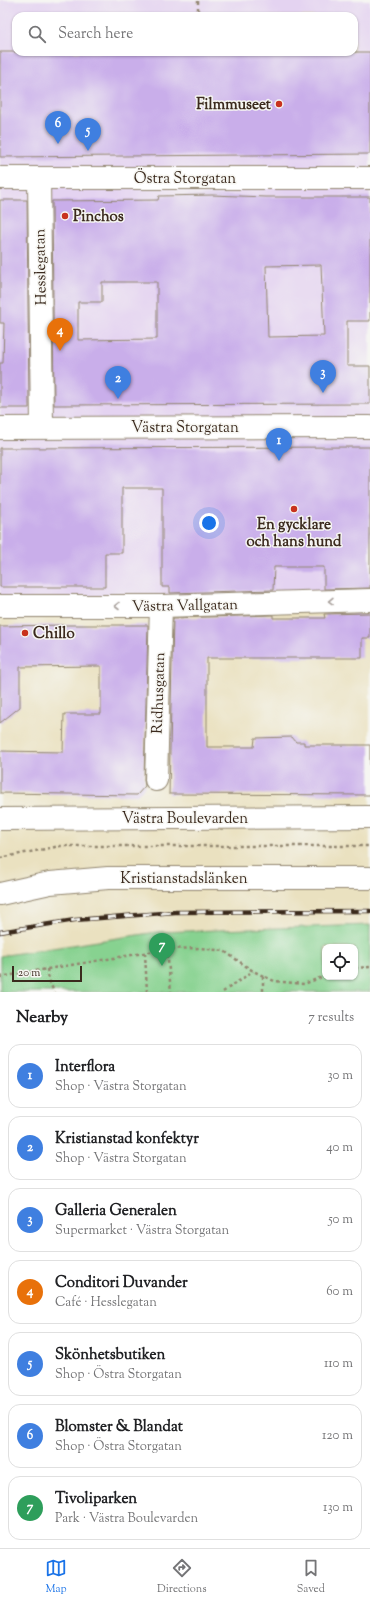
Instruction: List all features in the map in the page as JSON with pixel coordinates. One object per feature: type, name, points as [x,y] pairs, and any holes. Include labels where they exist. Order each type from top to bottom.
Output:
[{"type":"street","name":"Östra Storgatan","points":[[0,178],[370,178]]},
{"type":"street","name":"Hesslegatan","points":[[39,178],[42,428]]},
{"type":"street","name":"Västra Storgatan","points":[[0,428],[370,427]]},
{"type":"street","name":"Västra Vallgatan","points":[[0,606],[161,606],[370,600]]},
{"type":"street","name":"Ridhusgatan","points":[[156,780],[161,606]]},
{"type":"street","name":"Västra Boulevarden","points":[[0,819],[370,817]]},
{"type":"street","name":"Kristianstadslänken","points":[[0,894],[50,883],[108,878],[370,878]]},
{"type":"path","points":[[198,0],[198,12]]},
{"type":"path","points":[[0,858],[60,846],[370,846]]},
{"type":"path","points":[[0,977],[167,949],[200,948],[224,951],[253,970],[274,981],[304,984],[322,977]]},
{"type":"path","points":[[167,949],[171,992]]},
{"type":"path","points":[[145,953],[147,992]]},
{"type":"path","points":[[358,968],[370,968]]},
{"type":"path","points":[[47,969],[49,980],[54,992]]},
{"type":"path","points":[[223,992],[253,970]]},
{"type":"path","points":[[263,976],[263,992]]},
{"type":"shaded area","points":[[0,0],[370,0],[370,604],[0,605]]},
{"type":"green space","points":[[370,925],[370,992],[0,992],[0,956],[157,932]]},
{"type":"building","points":[[0,52],[12,52],[12,56],[358,56],[358,52],[370,52],[370,154],[0,157]]},
{"type":"building","points":[[212,195],[265,197],[370,197],[370,321],[347,321],[347,366],[370,366],[370,404],[54,405],[52,201],[158,200],[159,196]],"holes":[[[321,265],[324,336],[268,337],[266,266]],[[102,282],[157,282],[157,339],[78,340],[78,302],[102,302]]]},
{"type":"building","points":[[0,200],[27,200],[29,408],[0,408],[0,363],[3,363],[4,323],[0,323]]},
{"type":"building","points":[[370,447],[370,588],[324,589],[324,567],[274,567],[273,590],[170,593],[170,587],[162,587],[162,488],[122,488],[122,553],[105,553],[105,587],[0,587],[0,448]]},
{"type":"building","points":[[370,613],[370,638],[362,638],[362,658],[207,658],[207,747],[254,747],[255,738],[292,737],[296,742],[304,742],[304,745],[370,745],[370,795],[169,794],[173,618],[273,615],[273,618],[325,618],[324,614]]},
{"type":"building","points":[[148,625],[145,786],[137,795],[0,793],[0,751],[63,752],[64,714],[101,714],[101,666],[20,667],[20,707],[0,723],[0,626]]},
{"type":"railway","points":[[0,932],[75,920],[175,912],[370,911]]},
{"type":"place","name":"Filmmuseet","points":[[279,104]]},
{"type":"place","name":"Blomster & Blandat","points":[[58,144]]},
{"type":"place","name":"Skönhetsbutiken","points":[[88,151]]},
{"type":"place","name":"Pinchos","points":[[65,216]]},
{"type":"place","name":"Conditori Duvander","points":[[60,351]]},
{"type":"place","name":"Galleria Generalen","points":[[323,393]]},
{"type":"place","name":"Kristianstad konfektyr","points":[[118,399]]},
{"type":"place","name":"Interflora","points":[[279,461]]},
{"type":"place","name":"En gycklare och hans hund","points":[[294,509]]},
{"type":"place","name":"Chillo","points":[[25,633]]},
{"type":"place","name":"Tivoliparken","points":[[162,966]]}]
